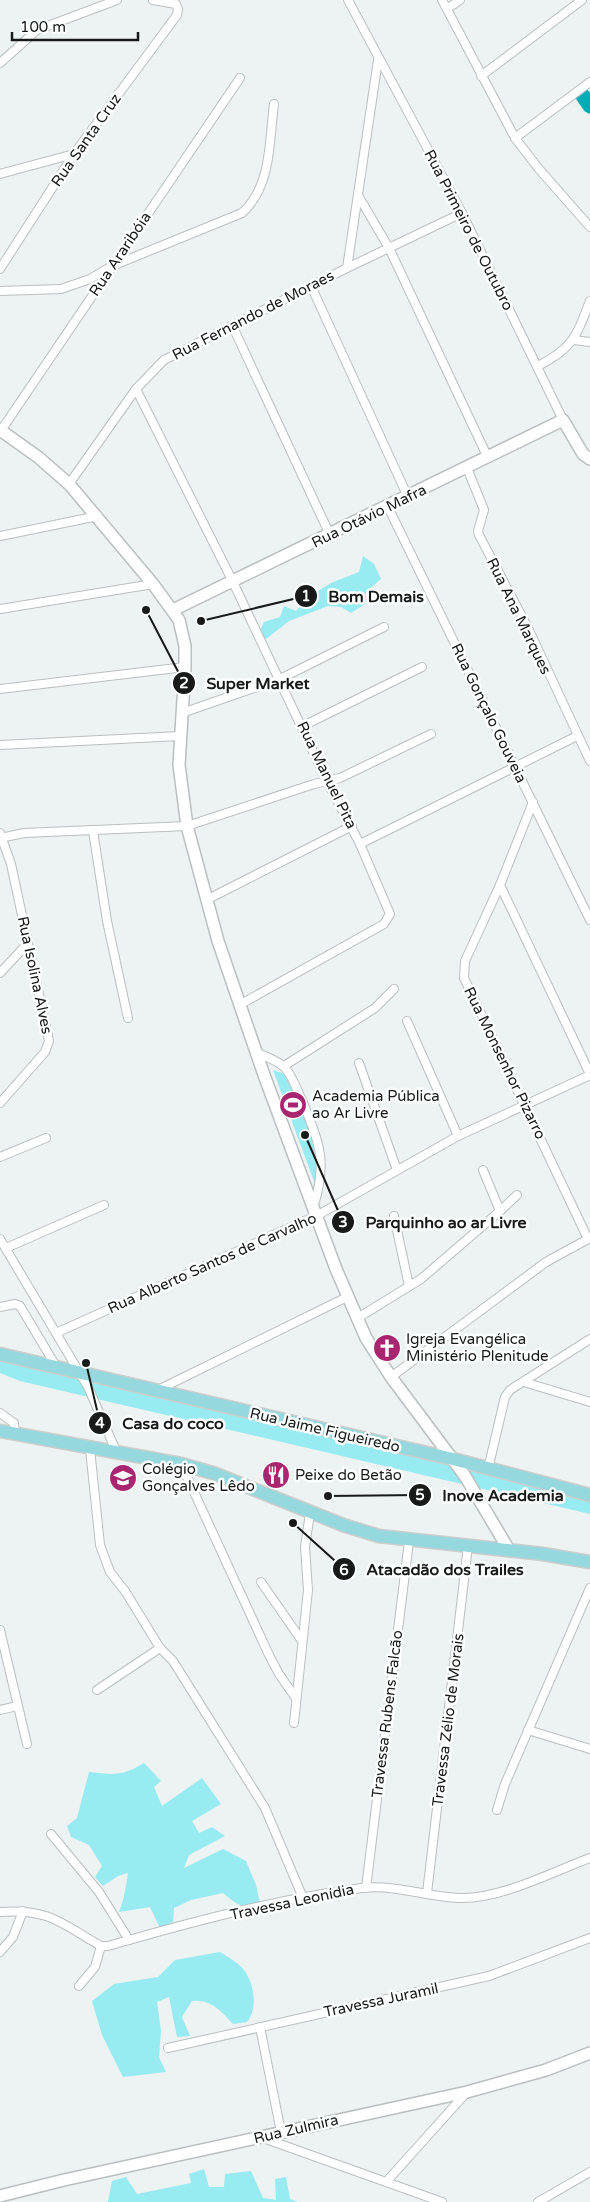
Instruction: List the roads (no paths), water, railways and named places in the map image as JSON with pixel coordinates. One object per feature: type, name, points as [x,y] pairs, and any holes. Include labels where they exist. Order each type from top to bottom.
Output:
[{"type":"main road","name":"Rua Otávio Mafra","points":[[173,610],[232,580],[388,507],[563,420]]},
{"type":"main road","name":"Rua Primeiro de Outubro","points":[[563,420],[583,454],[590,459]]},
{"type":"main road","points":[[0,431],[38,457],[69,484],[98,516],[173,610],[183,632],[185,667],[179,779],[187,826],[223,957],[279,1116],[356,1319],[378,1358],[453,1459],[510,1550]]},
{"type":"main road","name":"Rua Jaime Figueiredo","points":[[0,1354],[453,1459],[590,1494]]},
{"type":"main road","points":[[0,1431],[90,1449],[181,1464],[236,1482],[310,1513],[364,1532],[409,1541],[510,1550],[590,1562]]},
{"type":"main road","name":"Rua Zulmira","points":[[0,2196],[64,2180],[467,2092],[546,2070],[590,2053]]},
{"type":"street","points":[[0,63],[37,30],[117,0]]},
{"type":"street","name":"Rua Santa Cruz","points":[[0,269],[74,154],[177,15],[178,9],[176,4],[170,1],[153,0]]},
{"type":"street","name":"Rua Primeiro de Outubro","points":[[348,0],[378,60],[462,213],[563,420]]},
{"type":"street","points":[[442,0],[515,138],[539,169],[590,227]]},
{"type":"street","points":[[447,9],[460,0]]},
{"type":"street","points":[[481,76],[582,0]]},
{"type":"street","name":"Rua Fernando de Moraes","points":[[69,484],[136,390],[164,360],[232,324],[347,268],[378,60]]},
{"type":"street","name":"Rua Araribóia","points":[[0,431],[240,78]]},
{"type":"street","points":[[515,138],[590,82]]},
{"type":"street","points":[[0,291],[60,289],[90,279],[112,266],[242,213],[253,203],[262,188],[274,104]]},
{"type":"street","points":[[0,174],[74,154]]},
{"type":"street","points":[[359,197],[389,248],[488,458]]},
{"type":"street","points":[[347,268],[462,213]]},
{"type":"street","points":[[311,286],[408,497]]},
{"type":"street","points":[[538,366],[555,357],[574,340],[590,301]]},
{"type":"street","points":[[232,324],[330,535]]},
{"type":"street","points":[[574,340],[590,342]]},
{"type":"street","name":"Rua Manuel Pita","points":[[136,390],[232,580],[303,726],[327,781],[352,826],[389,908],[389,918],[384,924],[241,1004]]},
{"type":"street","name":"Rua Ana Marques","points":[[467,468],[484,510],[478,531],[479,536],[528,628],[590,761]]},
{"type":"street","name":"Rua Gonçalo Gouveia","points":[[388,507],[590,920]]},
{"type":"street","points":[[0,536],[98,516]]},
{"type":"street","points":[[0,609],[153,584]]},
{"type":"street","points":[[182,713],[280,679],[384,627]]},
{"type":"street","points":[[0,689],[185,667]]},
{"type":"street","points":[[303,726],[422,667]]},
{"type":"street","points":[[1,836],[24,833],[187,826],[351,774],[431,734]]},
{"type":"street","points":[[0,745],[180,736]]},
{"type":"street","points":[[360,844],[577,736]]},
{"type":"street","name":"Rua Monsenhor Pizarro","points":[[533,802],[500,885],[465,961],[464,978],[589,1238]]},
{"type":"street","points":[[206,900],[352,826]]},
{"type":"street","points":[[93,831],[107,922],[128,1018]]},
{"type":"street","name":"Rua Isolina Alves","points":[[0,1103],[48,1047],[48,1033],[11,864],[1,836]]},
{"type":"street","points":[[500,885],[590,1075]]},
{"type":"street","points":[[0,973],[28,943]]},
{"type":"street","points":[[284,1066],[376,1008],[394,989]]},
{"type":"street","points":[[407,1021],[458,1136]]},
{"type":"street","points":[[258,1053],[284,1066],[309,1119],[321,1159],[321,1182],[316,1210]]},
{"type":"street","points":[[359,1063],[397,1170]]},
{"type":"street","name":"Rua Alberto Santos de Carvalho","points":[[56,1333],[316,1210],[397,1170],[458,1136],[590,1075]]},
{"type":"street","points":[[0,1157],[46,1138]]},
{"type":"street","points":[[483,1170],[500,1211]]},
{"type":"street","points":[[356,1319],[424,1276],[516,1195]]},
{"type":"street","points":[[6,1248],[104,1206]]},
{"type":"street","points":[[394,1216],[409,1286]]},
{"type":"street","points":[[391,1377],[546,1262],[589,1238]]},
{"type":"street","points":[[0,1239],[81,1374],[117,1453]]},
{"type":"street","points":[[156,1391],[347,1297]]},
{"type":"street","points":[[0,1307],[15,1304],[20,1306],[57,1368]]},
{"type":"street","points":[[488,1468],[505,1397],[510,1390],[590,1339]]},
{"type":"street","points":[[524,1382],[590,1402]]},
{"type":"street","points":[[0,1412],[14,1423],[14,1434]]},
{"type":"street","points":[[90,1449],[100,1545],[110,1572],[125,1590],[160,1648],[173,1661],[253,1786],[280,1839],[303,1898]]},
{"type":"street","points":[[181,1464],[269,1654],[279,1674],[295,1697]]},
{"type":"street","points":[[294,1723],[295,1697],[308,1590],[305,1546],[310,1513]]},
{"type":"street","name":"Travessa Rubens Falcão","points":[[366,1888],[409,1541]]},
{"type":"street","name":"Travessa Zélio de Morais","points":[[427,1893],[468,1546]]},
{"type":"street","points":[[261,1582],[302,1641]]},
{"type":"street","points":[[497,1810],[528,1730],[590,1588]]},
{"type":"street","points":[[0,1630],[27,1744]]},
{"type":"street","points":[[97,1690],[160,1648]]},
{"type":"street","points":[[0,1710],[17,1706]]},
{"type":"street","points":[[528,1730],[590,1749]]},
{"type":"street","points":[[51,1834],[99,1892],[129,1940]]},
{"type":"street","name":"Travessa Leonídia","points":[[102,1946],[303,1898],[366,1888],[460,1898],[477,1896],[513,1887],[590,1858]]},
{"type":"street","points":[[0,1952],[13,1937],[23,1911]]},
{"type":"street","points":[[0,1912],[23,1911],[50,1917],[69,1925],[102,1946],[95,1967],[78,1986]]},
{"type":"street","name":"Travessa Juramil","points":[[168,2048],[369,2005],[489,1976],[590,1938]]},
{"type":"street","points":[[260,2027],[282,2132]]},
{"type":"street","points":[[387,2181],[467,2092]]},
{"type":"street","points":[[261,2137],[442,2202]]},
{"type":"street","points":[[538,2202],[590,2172]]},
{"type":"waterway","points":[[583,96],[590,106]]},
{"type":"place","name":"Super Market","points":[[146,610]]},
{"type":"place","name":"Bom Demais","points":[[201,621]]},
{"type":"place","name":"Academia Pública ao Ar Livre","points":[[293,1105]]},
{"type":"place","name":"Parquinho ao ar Livre","points":[[305,1135]]},
{"type":"place","name":"Igreja Evangélica Ministério Plenitude","points":[[387,1348]]},
{"type":"place","name":"Casa do coco","points":[[86,1363]]},
{"type":"place","name":"Peixe do Betão","points":[[276,1475]]},
{"type":"place","name":"Colégio Gonçalves Lêdo","points":[[123,1478]]},
{"type":"place","name":"Inove Academia","points":[[328,1496]]},
{"type":"place","name":"Atacadão dos Trailes","points":[[293,1523]]}]
